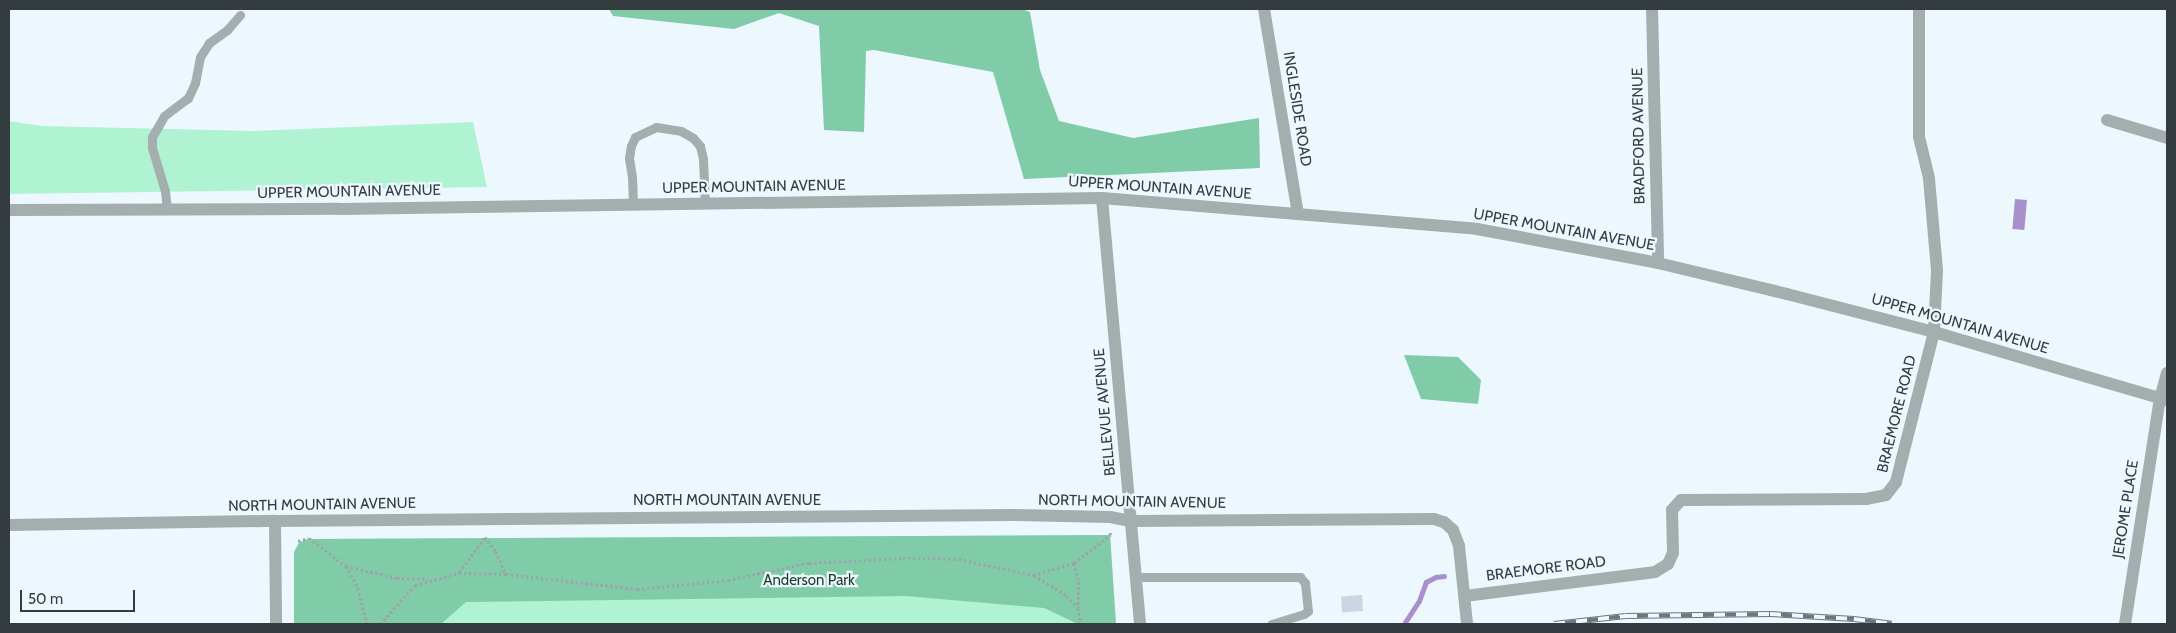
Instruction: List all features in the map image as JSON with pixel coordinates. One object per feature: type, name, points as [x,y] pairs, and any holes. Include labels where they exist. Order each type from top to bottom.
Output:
[{"type":"street","name":"INGLESIDE ROAD","points":[[1264,9],[1298,214]]},
{"type":"street","name":"BRADFORD AVENUE","points":[[1652,9],[1658,263]]},
{"type":"street","name":"BRAEMORE ROAD","points":[[1465,596],[1655,572],[1668,564],[1673,553],[1672,510],[1681,500],[1698,498],[1866,499],[1886,495],[1896,482],[1934,332],[1937,270],[1930,187],[1919,137],[1919,9]]},
{"type":"street","points":[[2107,120],[2167,138]]},
{"type":"street","name":"UPPER MOUNTAIN AVENUE","points":[[9,210],[167,210],[1102,198],[1486,230],[1658,263],[1934,332],[2164,400]]},
{"type":"street","name":"BELLEVUE AVENUE","points":[[1102,198],[1140,624]]},
{"type":"street","name":"JEROME PLACE","points":[[2125,624],[2167,373]]},
{"type":"street","name":"NORTH MOUNTAIN AVENUE","points":[[9,525],[1004,515],[1110,517],[1132,521],[1434,519],[1444,522],[1453,530],[1459,546],[1465,596]]},
{"type":"street","points":[[275,521],[276,624]]},
{"type":"street","points":[[1465,596],[1467,624]]},
{"type":"lane","points":[[167,210],[165,191],[152,148],[152,137],[164,116],[188,98],[195,84],[200,58],[209,43],[227,30],[240,15]]},
{"type":"lane","points":[[633,204],[629,158],[630,146],[635,137],[656,127],[682,131],[694,138],[700,146],[703,159],[705,204]]},
{"type":"lane","points":[[1136,577],[1300,577],[1304,583],[1308,611],[1272,624]]},
{"type":"path","points":[[1033,575],[1074,563],[1110,535],[1110,517]]},
{"type":"path","points":[[459,573],[486,537],[496,551],[506,574]]},
{"type":"path","points":[[298,541],[309,538],[346,566],[397,578],[430,580]]},
{"type":"path","points":[[380,624],[415,585],[459,573],[506,574],[637,589],[728,580],[808,563],[903,558],[959,558],[1033,575],[1067,596],[1078,608]]},
{"type":"path","points":[[1074,563],[1079,582],[1078,608],[1082,624]]},
{"type":"path","points":[[346,566],[358,588],[367,624]]},
{"type":"green space","points":[[609,9],[1022,9],[1030,12],[1040,70],[1059,121],[1133,138],[1259,118],[1260,168],[1024,179],[993,72],[874,50],[866,51],[864,132],[824,130],[819,26],[779,13],[734,29],[613,16]]},
{"type":"green space","points":[[9,121],[42,126],[253,131],[473,122],[487,187],[9,194]]},
{"type":"green space","points":[[1404,355],[1458,357],[1481,380],[1478,404],[1421,399]]},
{"type":"green space","name":"Anderson Park","points":[[1110,535],[1116,624],[294,624],[294,552],[299,543],[307,539]]},
{"type":"green space","name":"Anderson Park","points":[[1110,535],[1116,624],[1078,624],[1044,608],[905,596],[466,602],[441,624],[294,624],[294,552],[299,543],[307,539]]},
{"type":"shaded area","points":[[2015,199],[2027,200],[2024,230],[2012,229]]},
{"type":"building","points":[[1362,595],[1363,611],[1342,612],[1341,596]]},
{"type":"waterway","points":[[1404,624],[1419,601],[1426,582],[1436,577],[1444,576]]},
{"type":"railway","points":[[1554,624],[1626,616],[1770,614],[1854,619],[1892,624]]}]
